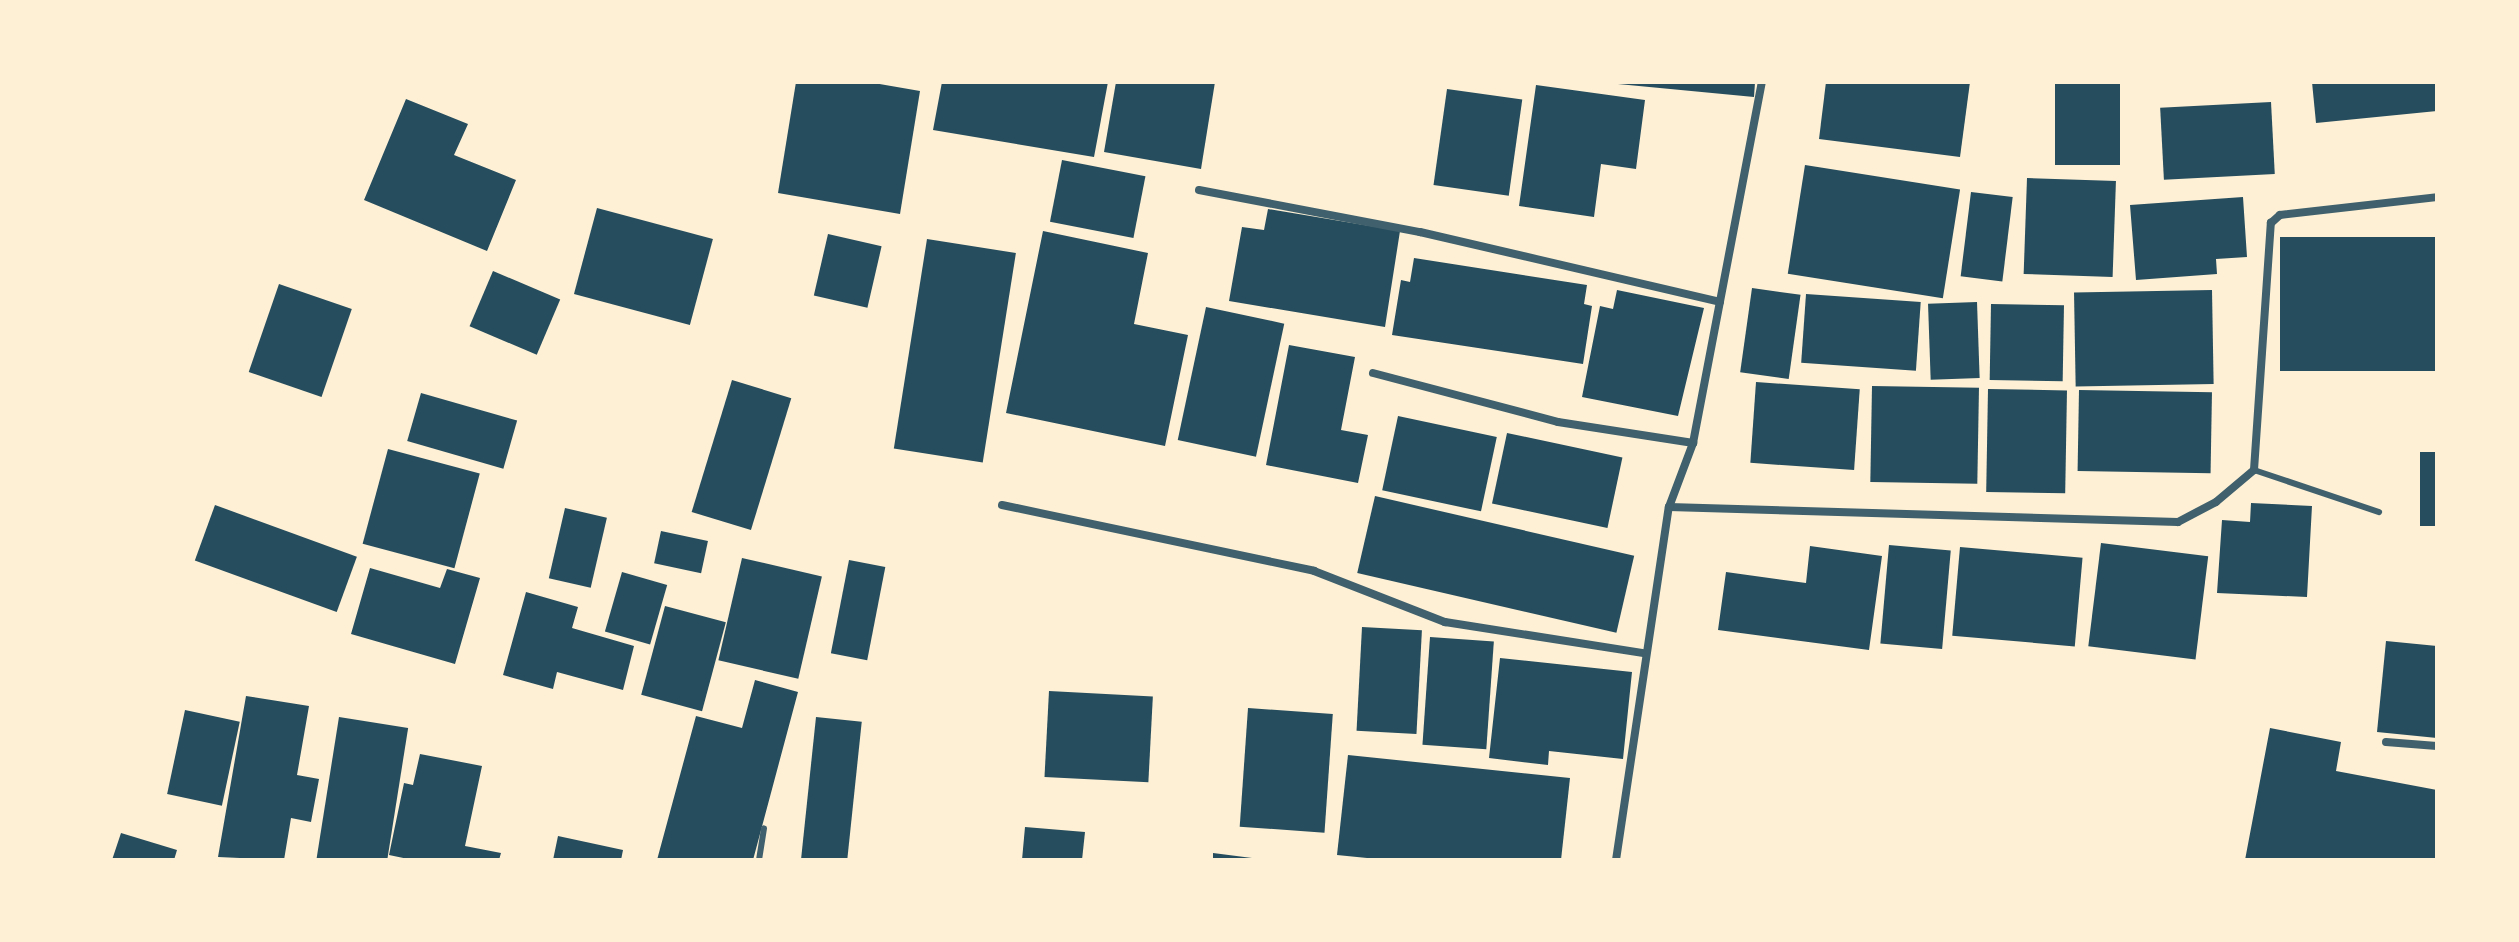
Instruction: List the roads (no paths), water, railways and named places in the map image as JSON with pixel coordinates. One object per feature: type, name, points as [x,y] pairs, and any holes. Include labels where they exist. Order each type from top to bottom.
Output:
[{"type":"street","points":[[1616,860],[1644,653],[1669,507],[1693,443],[1762,82]]},
{"type":"street","points":[[1199,190],[1420,232],[1720,302]]},
{"type":"street","points":[[1669,507],[2178,522],[2216,502],[2254,470],[2271,223],[2280,215],[2437,197]]},
{"type":"street","points":[[1373,373],[1558,422],[1693,443]]},
{"type":"street","points":[[1002,505],[1314,571],[1445,622],[1644,653]]},
{"type":"street","points":[[2386,742],[2437,746]]},
{"type":"lane","points":[[2254,470],[2379,512]]},
{"type":"lane","points":[[759,860],[764,828]]}]
